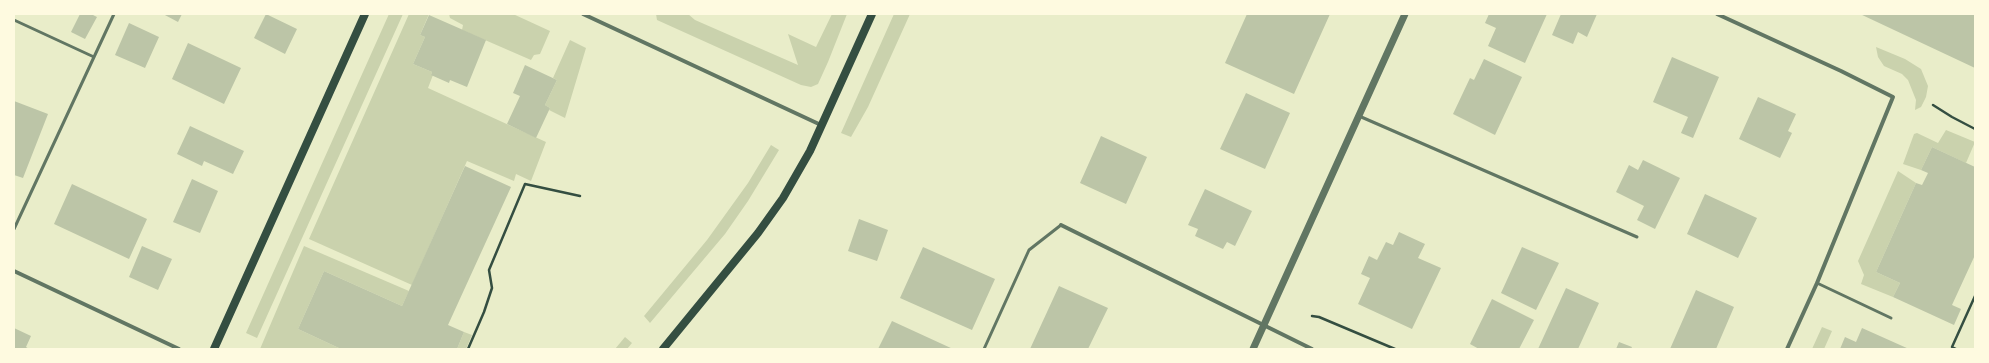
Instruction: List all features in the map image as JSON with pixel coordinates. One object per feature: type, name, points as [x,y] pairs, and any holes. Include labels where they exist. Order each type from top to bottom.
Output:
[{"type":"main road","points":[[214,349],[365,14]]},
{"type":"main road","points":[[663,349],[753,239],[783,198],[810,151],[872,14]]},
{"type":"street","points":[[582,14],[821,125]]},
{"type":"street","points":[[1253,349],[1405,14]]},
{"type":"street","points":[[1717,14],[1841,71],[1893,97],[1817,283],[1787,349]]},
{"type":"street","points":[[1061,225],[1312,349]]},
{"type":"street","points":[[14,271],[179,349]]},
{"type":"lane","points":[[14,229],[114,14]]},
{"type":"lane","points":[[14,20],[94,57]]},
{"type":"lane","points":[[1359,116],[1636,237]]},
{"type":"lane","points":[[984,349],[1029,250],[1061,225]]},
{"type":"lane","points":[[1817,283],[1891,318]]},
{"type":"path","points":[[1933,105],[1975,129]]},
{"type":"path","points":[[468,349],[484,312],[492,288],[489,270],[525,184],[580,196]]},
{"type":"path","points":[[1956,349],[1952,347],[1975,296]]},
{"type":"path","points":[[1312,316],[1319,317],[1395,349]]},
{"type":"green space","points":[[389,14],[403,14],[257,338],[246,333]]},
{"type":"green space","points":[[409,14],[429,14],[420,35],[425,37],[413,64],[432,72],[431,75],[433,75],[428,88],[546,142],[531,181],[516,174],[514,181],[467,161],[412,285],[309,239]]},
{"type":"green space","points":[[449,14],[513,14],[550,31],[540,54],[534,55],[531,60],[462,30],[463,25],[450,18]]},
{"type":"green space","points":[[656,14],[688,14],[695,20],[798,65],[788,34],[816,47],[832,14],[847,14],[818,84],[811,87],[801,85],[657,20]]},
{"type":"green space","points":[[894,14],[910,14],[868,107],[851,137],[841,133]]},
{"type":"green space","points":[[570,40],[586,48],[565,118],[549,110],[550,108],[545,105],[557,80],[553,78]]},
{"type":"green space","points":[[1876,47],[1905,59],[1921,69],[1928,86],[1926,97],[1921,107],[1915,110],[1916,100],[1908,80],[1902,74],[1884,66],[1878,57]]},
{"type":"green space","points":[[1946,130],[1975,142],[1966,163],[1932,147],[1921,170],[1903,164],[1914,134],[1917,133],[1938,143]]},
{"type":"green space","points":[[771,145],[779,150],[748,201],[725,234],[650,323],[644,316],[707,240],[748,183]]},
{"type":"green space","points":[[1898,171],[1916,183],[1876,272],[1900,283],[1893,297],[1861,284],[1864,275],[1858,261]]},
{"type":"green space","points":[[304,246],[409,291],[402,306],[324,271],[298,329],[341,349],[260,349]]},
{"type":"green space","points":[[1822,327],[1832,331],[1824,349],[1812,349]]},
{"type":"green space","points":[[464,332],[472,335],[466,349],[457,349]]},
{"type":"green space","points":[[625,337],[632,343],[627,349],[615,349]]},
{"type":"building","points":[[80,14],[91,14],[97,17],[85,39],[71,32]]},
{"type":"building","points":[[163,14],[182,14],[178,22]]},
{"type":"building","points":[[266,14],[297,29],[285,54],[254,38]]},
{"type":"building","points":[[1247,14],[1330,14],[1294,94],[1225,63]]},
{"type":"building","points":[[1489,14],[1547,14],[1525,63],[1488,46],[1496,28],[1485,23]]},
{"type":"building","points":[[1561,14],[1597,14],[1587,37],[1578,32],[1573,44],[1552,35]]},
{"type":"building","points":[[1860,14],[1975,14],[1975,68]]},
{"type":"building","points":[[429,15],[486,40],[467,87],[450,80],[449,83],[431,75],[432,72],[413,64],[425,37],[420,35]]},
{"type":"building","points":[[129,23],[159,37],[145,68],[115,55]]},
{"type":"building","points":[[188,43],[241,68],[224,104],[172,79]]},
{"type":"building","points":[[1672,57],[1719,77],[1693,138],[1681,133],[1688,117],[1653,102]]},
{"type":"building","points":[[1484,59],[1522,77],[1495,135],[1453,114],[1470,78],[1474,80]]},
{"type":"building","points":[[525,65],[557,80],[545,105],[550,108],[536,138],[507,124],[520,96],[513,93]]},
{"type":"building","points":[[1246,93],[1290,113],[1265,169],[1220,149]]},
{"type":"building","points":[[1758,97],[1796,114],[1788,131],[1792,133],[1780,158],[1739,139]]},
{"type":"building","points":[[14,101],[48,114],[23,178],[14,175]]},
{"type":"building","points":[[190,126],[244,151],[233,174],[204,161],[202,166],[177,154]]},
{"type":"building","points":[[1101,136],[1147,157],[1126,204],[1080,183]]},
{"type":"building","points":[[1932,147],[1975,167],[1975,255],[1952,305],[1961,309],[1954,325],[1893,297],[1900,283],[1876,272],[1916,183],[1922,185],[1928,173],[1921,170]]},
{"type":"building","points":[[1643,160],[1680,178],[1655,229],[1637,220],[1644,206],[1616,192],[1629,165],[1638,170]]},
{"type":"building","points":[[465,166],[511,187],[448,325],[464,332],[457,349],[341,349],[298,329],[324,271],[402,306]]},
{"type":"building","points":[[192,179],[218,191],[200,233],[173,222]]},
{"type":"building","points":[[72,184],[147,219],[129,259],[54,224]]},
{"type":"building","points":[[1205,189],[1252,211],[1235,246],[1227,242],[1223,249],[1195,236],[1198,229],[1188,225]]},
{"type":"building","points":[[1705,194],[1757,218],[1738,258],[1687,234]]},
{"type":"building","points":[[859,219],[888,230],[877,261],[848,251]]},
{"type":"building","points":[[1399,232],[1425,244],[1418,258],[1441,268],[1412,329],[1358,304],[1370,278],[1361,274],[1369,256],[1377,260],[1386,242],[1393,245]]},
{"type":"building","points":[[142,246],[172,259],[158,290],[129,277]]},
{"type":"building","points":[[923,247],[995,279],[972,330],[900,298]]},
{"type":"building","points":[[1522,247],[1559,263],[1536,310],[1501,293]]},
{"type":"building","points":[[1059,286],[1108,308],[1088,349],[1030,349]]},
{"type":"building","points":[[1566,288],[1599,303],[1578,349],[1538,349]]},
{"type":"building","points":[[1696,290],[1734,307],[1716,349],[1670,349]]},
{"type":"building","points":[[1492,299],[1534,320],[1519,349],[1479,349],[1470,344]]},
{"type":"building","points":[[892,321],[953,349],[878,349]]},
{"type":"building","points":[[14,328],[31,336],[26,347],[29,349],[14,349]]},
{"type":"building","points":[[1862,328],[1909,349],[1840,349],[1845,337],[1856,342]]},
{"type":"building","points":[[1619,342],[1632,347],[1631,349],[1616,349]]}]
